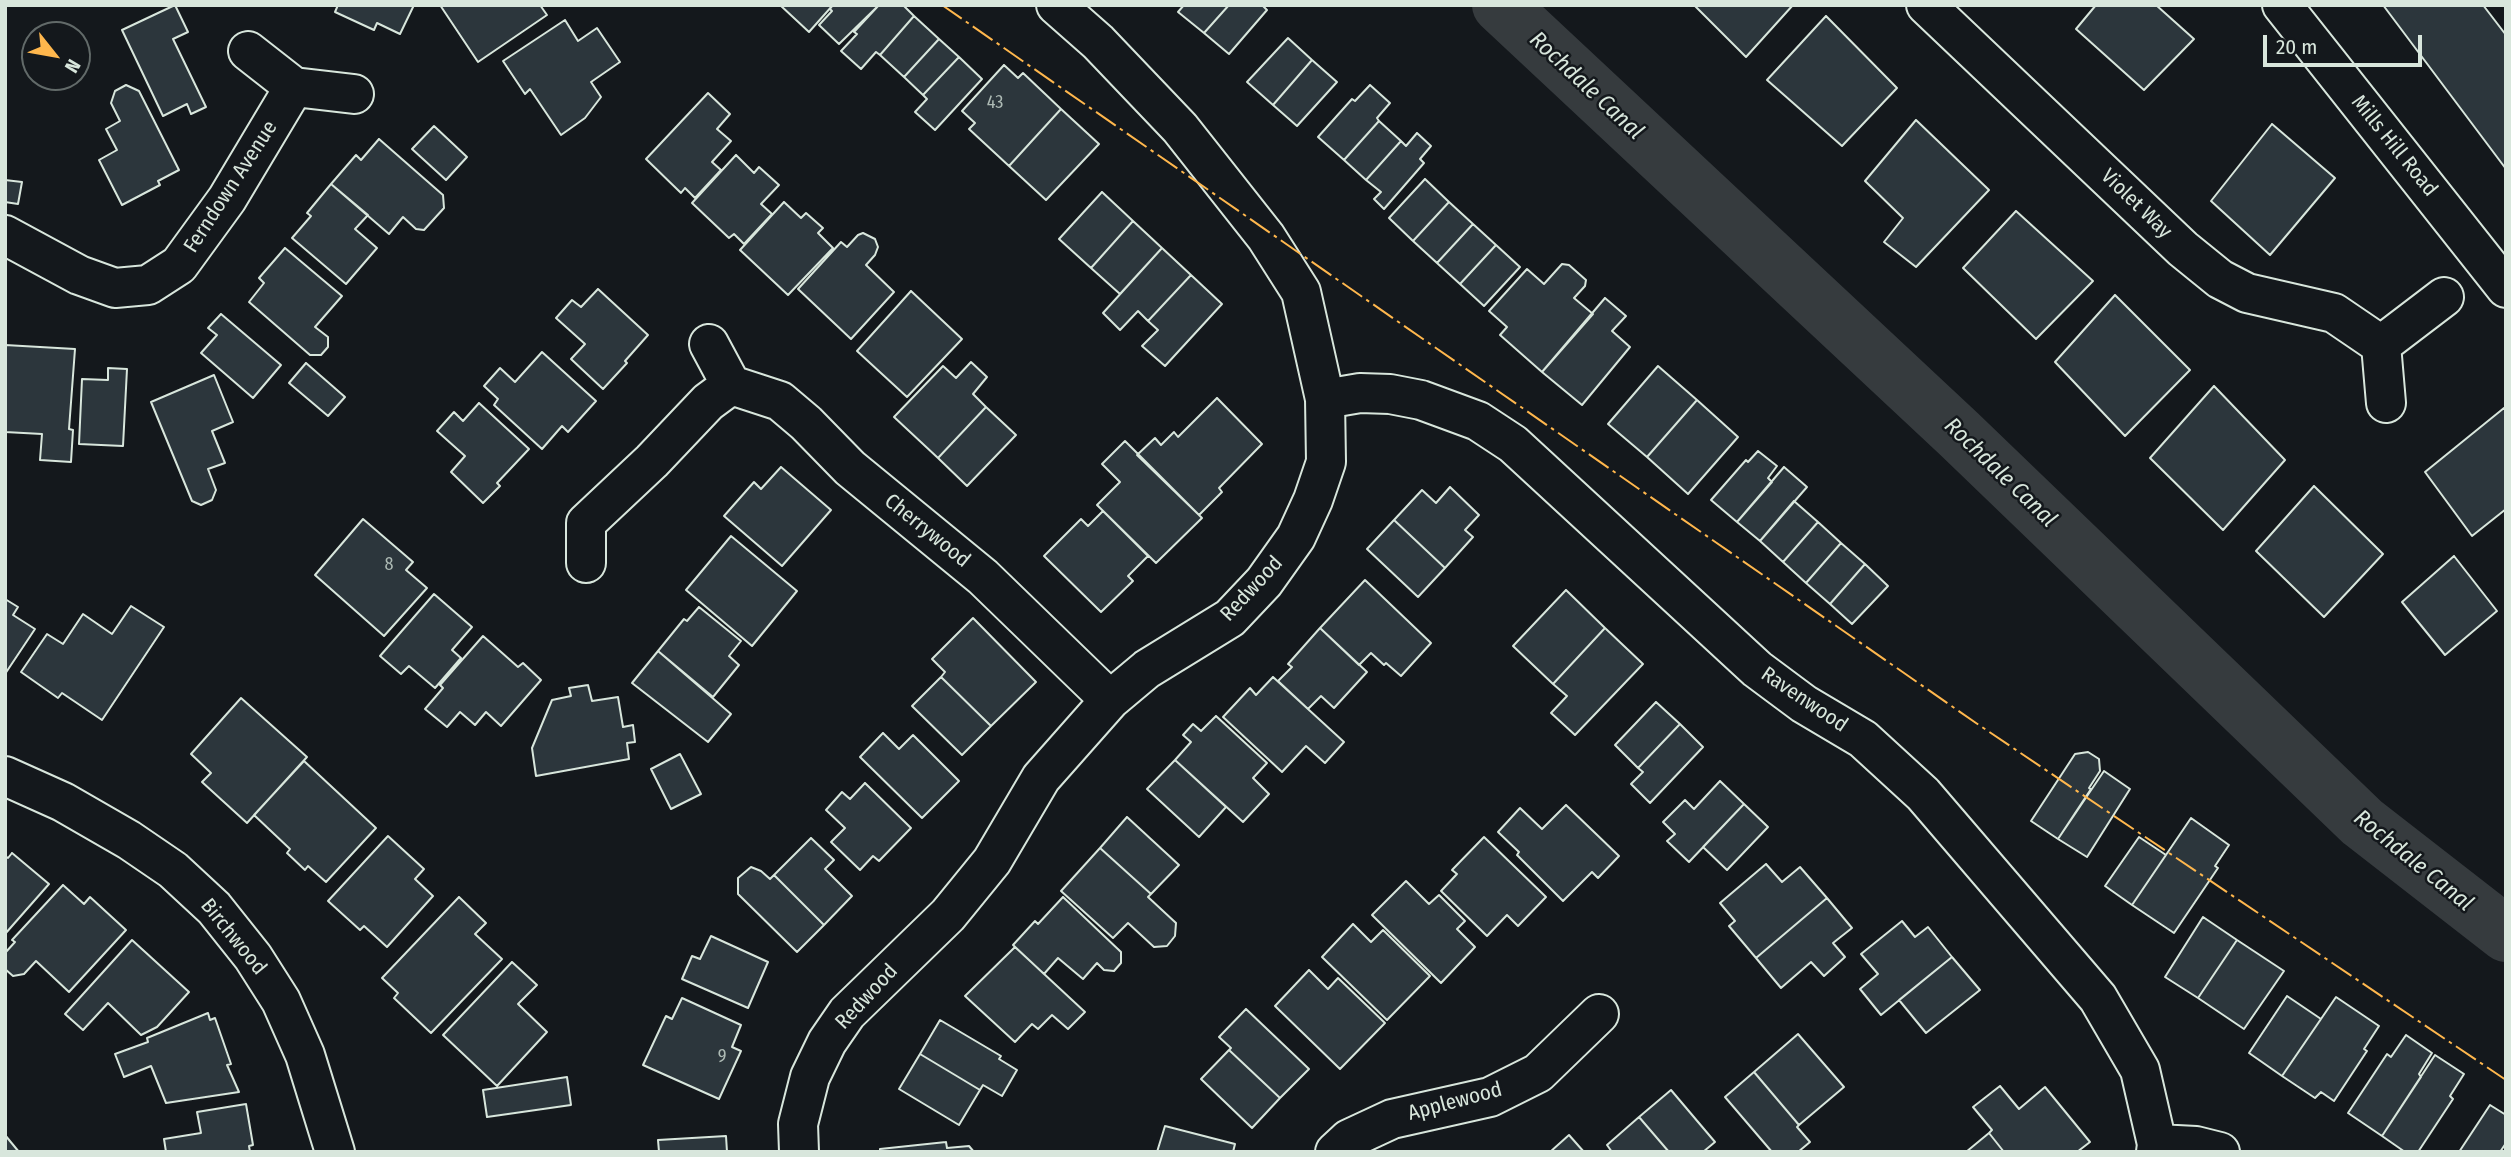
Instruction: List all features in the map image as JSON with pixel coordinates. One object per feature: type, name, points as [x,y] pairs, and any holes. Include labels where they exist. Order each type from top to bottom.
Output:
[{"type":"street","name":"Redwood","points":[[799,1152],[798,1124],[810,1077],[827,1042],[847,1013],[948,915],[992,861],[1041,778],[1110,699],[1147,669],[1230,618],[1264,582],[1296,537],[1326,462],[1325,399],[1301,292],[1266,237],[1180,128],[1098,43],[1056,5]]},
{"type":"street","name":"Violet Way","points":[[1926,5],[2173,240],[2220,279],[2248,293],[2334,313],[2381,345]]},
{"type":"street","name":"Mills Hill Road","points":[[2282,5],[2506,288]]},
{"type":"street","points":[[248,51],[294,87],[354,94]]},
{"type":"street","name":"Ferndown Avenue","points":[[5,235],[79,275],[115,288],[148,285],[179,265],[227,199],[294,87]]},
{"type":"street","points":[[2386,403],[2381,345],[2444,297]]},
{"type":"street","points":[[586,563],[586,523],[652,461],[708,402],[731,385],[709,344]]},
{"type":"street","name":"Cherrywood","points":[[731,385],[780,401],[789,408],[850,468],[983,577],[1110,699]]},
{"type":"street","name":"Ravenwood","points":[[1325,399],[1360,393],[1390,394],[1434,404],[1479,421],[1513,444],[1757,669],[1804,704],[1863,739],[1923,794],[2098,998],[2140,1070],[2156,1148]]},
{"type":"street","name":"Birchwood","points":[[5,776],[63,802],[129,840],[173,870],[214,908],[253,957],[281,1001],[305,1055],[335,1152]]},
{"type":"street","name":"Applewood","points":[[1335,1152],[1349,1139],[1392,1119],[1490,1097],[1538,1073],[1599,1014]]},
{"type":"street","points":[[2156,1148],[2196,1146],[2220,1152]]},
{"type":"building","points":[[175,5],[188,32],[173,39],[206,107],[191,114],[187,104],[163,116],[122,30]]},
{"type":"building","points":[[338,5],[414,5],[400,34],[377,23],[374,30],[335,12]]},
{"type":"building","points":[[440,5],[540,5],[547,15],[478,62]]},
{"type":"building","points":[[780,5],[833,5],[809,32]]},
{"type":"building","points":[[833,5],[879,5],[839,44],[819,25],[832,11],[830,9]]},
{"type":"building","points":[[879,5],[903,5],[914,16],[880,55],[876,52],[861,69],[841,51]]},
{"type":"building","points":[[1184,5],[1229,5],[1204,33],[1178,12]]},
{"type":"building","points":[[1229,5],[1262,5],[1267,10],[1229,54],[1204,33]]},
{"type":"building","points":[[1694,5],[1793,5],[1746,57]]},
{"type":"building","points":[[2096,5],[2156,5],[2194,39],[2144,90],[2076,29]]},
{"type":"building","points":[[2383,5],[2483,5],[2506,35],[2506,169]]},
{"type":"building","points":[[914,16],[939,39],[904,77],[880,55]]},
{"type":"building","points":[[1826,16],[1897,88],[1842,146],[1767,80]]},
{"type":"building","points":[[565,20],[578,41],[597,28],[620,62],[591,82],[601,97],[585,118],[561,135],[530,89],[525,94],[503,61]]},
{"type":"building","points":[[1288,38],[1312,60],[1273,105],[1247,82]]},
{"type":"building","points":[[939,39],[959,57],[923,95],[904,77]]},
{"type":"building","points":[[959,57],[982,79],[935,130],[915,112],[927,99],[923,95]]},
{"type":"building","points":[[1312,60],[1337,82],[1297,126],[1273,105]]},
{"type":"building","points":[[1004,65],[1018,78],[1023,73],[1061,109],[1009,166],[969,129],[975,123],[962,111]]},
{"type":"building","points":[[126,85],[139,91],[179,170],[158,181],[160,185],[122,205],[99,160],[117,150],[106,129],[120,121],[111,103],[115,91]]},
{"type":"building","points":[[1370,85],[1390,103],[1377,118],[1379,121],[1344,160],[1318,137],[1352,99],[1355,101]]},
{"type":"building","points":[[708,93],[730,114],[717,129],[731,141],[712,162],[721,170],[695,198],[685,188],[681,193],[646,159]]},
{"type":"building","points":[[1061,109],[1099,144],[1046,200],[1009,166]]},
{"type":"building","points":[[1916,120],[1989,190],[1916,267],[1884,242],[1903,218],[1865,181]]},
{"type":"building","points":[[1379,121],[1401,141],[1366,180],[1344,160]]},
{"type":"building","points":[[2272,124],[2335,178],[2270,255],[2211,201]]},
{"type":"building","points":[[434,126],[467,157],[446,180],[412,149]]},
{"type":"building","points":[[1417,133],[1431,146],[1420,159],[1424,163],[1384,209],[1374,199],[1381,192],[1366,180],[1401,141],[1406,146]]},
{"type":"building","points":[[379,139],[443,195],[444,208],[424,230],[416,229],[403,217],[389,234],[331,184],[356,155],[361,160]]},
{"type":"building","points":[[736,155],[754,173],[759,167],[779,185],[761,204],[772,214],[744,244],[734,234],[729,238],[692,203]]},
{"type":"building","points":[[1425,179],[1449,202],[1413,241],[1389,218]]},
{"type":"building","points":[[5,180],[22,182],[18,204],[5,202]]},
{"type":"building","points":[[331,184],[368,215],[355,229],[377,248],[346,284],[292,238],[311,216],[307,213]]},
{"type":"building","points":[[1102,192],[1133,221],[1091,268],[1059,239]]},
{"type":"building","points":[[784,202],[801,218],[806,213],[823,228],[818,233],[833,248],[788,295],[740,250]]},
{"type":"building","points":[[1449,202],[1473,224],[1437,263],[1413,241]]},
{"type":"building","points":[[2016,211],[2093,281],[2036,339],[1963,268]]},
{"type":"building","points":[[1133,221],[1162,248],[1120,294],[1091,268]]},
{"type":"building","points":[[1473,224],[1496,245],[1460,284],[1437,263]]},
{"type":"building","points":[[863,233],[875,239],[878,247],[866,265],[894,292],[851,339],[798,289],[841,242],[847,247]]},
{"type":"building","points":[[1496,245],[1520,267],[1484,306],[1460,284]]},
{"type":"building","points":[[285,248],[342,296],[315,327],[328,337],[328,347],[321,355],[310,355],[249,302],[264,283],[259,278]]},
{"type":"building","points":[[1162,248],[1191,275],[1148,321],[1138,311],[1120,330],[1103,313]]},
{"type":"building","points":[[1562,264],[1569,265],[1586,280],[1585,286],[1574,298],[1593,314],[1542,372],[1500,335],[1507,327],[1489,311],[1527,269],[1544,284]]},
{"type":"building","points":[[1191,275],[1222,304],[1165,366],[1142,346],[1158,330],[1148,321]]},
{"type":"building","points":[[598,289],[648,335],[603,389],[571,359],[585,344],[556,318],[572,300],[581,307]]},
{"type":"building","points":[[911,291],[962,339],[907,397],[857,351]]},
{"type":"building","points":[[2115,295],[2190,370],[2125,436],[2055,362]]},
{"type":"building","points":[[1605,298],[1626,316],[1612,331],[1630,347],[1582,405],[1542,372]]},
{"type":"building","points":[[221,314],[281,365],[253,398],[201,353],[217,335],[208,328]]},
{"type":"building","points":[[5,345],[75,349],[69,429],[73,430],[71,462],[40,460],[42,434],[5,432]]},
{"type":"building","points":[[542,352],[596,401],[568,432],[562,426],[542,449],[494,405],[498,399],[484,386],[500,368],[515,382]]},
{"type":"building","points":[[971,362],[987,377],[973,394],[986,407],[938,458],[894,417],[943,366],[956,378]]},
{"type":"building","points":[[306,363],[345,397],[328,416],[289,383]]},
{"type":"building","points":[[1658,366],[1697,400],[1647,457],[1608,424]]},
{"type":"building","points":[[108,368],[127,369],[123,446],[79,444],[82,379],[108,380]]},
{"type":"building","points":[[214,375],[233,422],[212,431],[225,463],[208,469],[216,490],[212,500],[201,505],[192,501],[151,402]]},
{"type":"building","points":[[2214,386],[2285,460],[2223,530],[2150,458]]},
{"type":"building","points":[[1217,398],[1262,444],[1219,488],[1222,492],[1199,515],[1137,455],[1155,438],[1161,445],[1174,432],[1178,437]]},
{"type":"building","points":[[1697,400],[1738,437],[1688,494],[1647,457]]},
{"type":"building","points":[[479,403],[529,449],[497,483],[500,486],[483,503],[451,472],[465,456],[437,431],[454,412],[463,421]]},
{"type":"building","points":[[986,407],[1016,435],[967,486],[938,458]]},
{"type":"building","points":[[2504,408],[2506,509],[2472,536],[2425,472]]},
{"type":"building","points":[[1125,441],[1202,518],[1156,563],[1097,505],[1120,482],[1102,464]]},
{"type":"building","points":[[1758,451],[1777,466],[1768,478],[1772,482],[1737,522],[1711,500],[1746,460],[1748,462]]},
{"type":"building","points":[[781,467],[831,510],[782,566],[724,516],[754,482],[761,489]]},
{"type":"building","points":[[1784,467],[1807,487],[1760,541],[1737,522]]},
{"type":"building","points":[[2314,486],[2383,554],[2324,617],[2256,551]]},
{"type":"building","points":[[1450,487],[1479,515],[1465,530],[1473,537],[1445,568],[1394,520],[1422,490],[1436,503]]},
{"type":"building","points":[[1794,501],[1818,522],[1783,562],[1760,541]]},
{"type":"building","points":[[1103,511],[1148,556],[1128,576],[1133,581],[1101,612],[1044,556],[1081,519],[1088,526]]},
{"type":"building","points":[[363,519],[413,562],[406,570],[427,588],[384,636],[315,575]]},
{"type":"building","points":[[1394,520],[1445,568],[1418,597],[1367,549]]},
{"type":"building","points":[[1818,522],[1841,543],[1806,583],[1783,562]]},
{"type":"building","points":[[731,536],[797,591],[752,646],[686,590]]},
{"type":"building","points":[[1841,543],[1865,564],[1830,604],[1806,583]]},
{"type":"building","points":[[2454,556],[2497,611],[2445,655],[2402,602]]},
{"type":"building","points":[[1865,564],[1888,586],[1852,624],[1830,604]]},
{"type":"building","points":[[1365,580],[1431,643],[1401,676],[1371,653],[1359,665],[1320,628]]},
{"type":"building","points":[[1566,590],[1605,628],[1553,684],[1513,646]]},
{"type":"building","points":[[434,594],[472,627],[452,650],[461,658],[435,688],[409,666],[401,674],[380,656]]},
{"type":"building","points":[[5,599],[18,607],[13,615],[35,629],[5,674]]},
{"type":"building","points":[[131,606],[164,627],[102,720],[62,693],[58,698],[21,672],[47,634],[63,644],[83,614],[112,634]]},
{"type":"building","points":[[699,607],[741,641],[729,656],[739,665],[713,697],[658,651],[684,619],[687,621]]},
{"type":"building","points":[[973,618],[1036,682],[991,726],[941,677],[945,672],[932,659]]},
{"type":"building","points":[[1320,628],[1367,672],[1334,708],[1321,696],[1308,709],[1278,681],[1292,667],[1288,664]]},
{"type":"building","points":[[1605,628],[1643,664],[1575,735],[1551,713],[1567,696],[1553,684]]},
{"type":"building","points":[[483,636],[518,667],[523,663],[541,680],[501,726],[486,712],[475,725],[460,712],[447,727],[425,709],[443,688],[440,685]]},
{"type":"building","points":[[658,651],[731,714],[708,742],[632,683]]},
{"type":"building","points":[[941,677],[991,726],[962,755],[912,706]]},
{"type":"building","points":[[1273,677],[1344,742],[1325,763],[1306,746],[1282,772],[1223,717],[1250,688],[1256,695]]},
{"type":"building","points":[[588,685],[592,701],[618,697],[623,727],[633,725],[635,742],[627,743],[629,759],[536,776],[532,748],[552,700],[571,696],[569,688]]},
{"type":"building","points":[[241,698],[307,757],[247,823],[202,782],[211,773],[191,754]]},
{"type":"building","points":[[1656,702],[1680,724],[1638,768],[1615,745]]},
{"type":"building","points":[[1216,716],[1267,763],[1253,778],[1269,794],[1243,822],[1175,760],[1191,742],[1183,735],[1193,724],[1201,731]]},
{"type":"building","points":[[1680,724],[1703,747],[1650,803],[1631,784],[1643,772],[1638,768]]},
{"type":"building","points":[[883,733],[899,749],[913,735],[959,781],[922,818],[860,757]]},
{"type":"building","points":[[2088,752],[2099,759],[2100,771],[2058,839],[2031,821],[2075,754]]},
{"type":"building","points":[[680,754],[701,794],[671,809],[651,769]]},
{"type":"building","points":[[1175,760],[1226,807],[1199,837],[1147,789]]},
{"type":"building","points":[[304,761],[376,828],[326,882],[308,866],[305,870],[287,853],[290,849],[254,815]]},
{"type":"building","points":[[2104,771],[2130,789],[2087,857],[2058,839]]},
{"type":"building","points":[[1720,781],[1744,804],[1689,862],[1667,841],[1675,834],[1663,822],[1685,800],[1694,809]]},
{"type":"building","points":[[865,783],[911,828],[879,861],[873,856],[860,870],[831,842],[845,828],[826,810],[842,792],[850,799]]},
{"type":"building","points":[[1744,804],[1768,827],[1727,870],[1703,847]]},
{"type":"building","points":[[1566,805],[1619,856],[1598,878],[1592,872],[1563,901],[1498,832],[1520,808],[1542,829]]},
{"type":"building","points":[[1127,817],[1179,865],[1151,894],[1100,848]]},
{"type":"building","points":[[2191,818],[2229,845],[2215,866],[2218,868],[2174,933],[2132,905]]},
{"type":"building","points":[[388,836],[424,869],[415,879],[433,896],[387,947],[364,926],[360,930],[328,901]]},
{"type":"building","points":[[1484,837],[1546,897],[1518,926],[1507,915],[1487,936],[1441,891],[1457,874],[1452,870]]},
{"type":"building","points":[[2139,837],[2166,855],[2132,905],[2105,886]]},
{"type":"building","points":[[811,838],[834,860],[825,869],[852,896],[824,925],[774,875]]},
{"type":"building","points":[[1100,848],[1151,894],[1148,897],[1176,923],[1175,936],[1167,946],[1154,947],[1128,923],[1113,938],[1061,891]]},
{"type":"building","points":[[12,853],[49,884],[5,934],[5,856],[8,858]]},
{"type":"building","points":[[1766,864],[1782,882],[1800,867],[1827,898],[1756,958],[1729,926],[1735,921],[1720,903]]},
{"type":"building","points":[[751,867],[770,879],[774,875],[824,925],[797,952],[738,894],[738,878]]},
{"type":"building","points":[[1406,881],[1429,904],[1439,895],[1465,921],[1457,929],[1475,947],[1441,983],[1372,915]]},
{"type":"building","points":[[63,885],[84,904],[90,897],[126,930],[69,992],[36,961],[24,974],[13,976],[5,969],[5,953],[15,942],[12,940]]},
{"type":"building","points":[[459,897],[486,923],[475,934],[502,959],[431,1033],[394,998],[398,993],[382,978]]},
{"type":"building","points":[[1063,897],[1121,952],[1121,963],[1114,971],[1104,970],[1097,963],[1083,979],[1058,958],[1044,974],[1013,945],[1035,921],[1038,924]]},
{"type":"building","points":[[1827,898],[1852,928],[1833,943],[1845,957],[1824,976],[1811,962],[1781,988],[1756,958]]},
{"type":"building","points":[[2203,917],[2237,940],[2198,998],[2165,977]]},
{"type":"building","points":[[1902,921],[1915,937],[1928,927],[1952,957],[1881,1015],[1860,989],[1878,974],[1861,954]]},
{"type":"building","points":[[1353,924],[1371,942],[1383,930],[1430,976],[1387,1020],[1322,957]]},
{"type":"building","points":[[711,936],[768,962],[748,1008],[682,979],[692,956],[700,959]]},
{"type":"building","points":[[132,940],[189,992],[157,1027],[141,1035],[108,1003],[83,1030],[65,1014]]},
{"type":"building","points":[[2237,940],[2284,971],[2244,1029],[2198,998]]},
{"type":"building","points":[[1015,947],[1085,1012],[1068,1029],[1052,1015],[1038,1029],[1032,1024],[1015,1042],[965,996]]},
{"type":"building","points":[[1952,957],[1980,990],[1926,1033],[1899,1000]]},
{"type":"building","points":[[512,962],[537,985],[518,1004],[547,1032],[497,1086],[443,1035]]},
{"type":"building","points":[[1309,970],[1328,989],[1338,978],[1385,1023],[1340,1069],[1275,1006]]},
{"type":"building","points":[[2287,996],[2321,1019],[2282,1076],[2249,1053]]},
{"type":"building","points":[[2336,997],[2379,1026],[2364,1049],[2367,1051],[2334,1101],[2321,1092],[2315,1098],[2282,1076]]},
{"type":"building","points":[[682,998],[741,1025],[732,1047],[741,1051],[719,1099],[643,1065],[666,1016],[672,1019]]},
{"type":"building","points":[[1246,1009],[1309,1069],[1280,1098],[1229,1050],[1231,1048],[1219,1037]]},
{"type":"building","points":[[208,1013],[210,1020],[215,1018],[231,1064],[227,1065],[239,1092],[166,1103],[151,1066],[124,1077],[115,1054],[148,1042],[147,1038]]},
{"type":"building","points":[[940,1020],[1001,1056],[999,1059],[1017,1070],[1002,1096],[983,1085],[980,1090],[920,1054]]},
{"type":"building","points":[[1798,1034],[1844,1087],[1799,1125],[1754,1072]]},
{"type":"building","points":[[2406,1035],[2432,1053],[2419,1074],[2421,1077],[2382,1136],[2348,1113],[2387,1054],[2391,1057]]},
{"type":"building","points":[[1229,1050],[1280,1098],[1252,1128],[1201,1079]]},
{"type":"building","points":[[920,1054],[980,1090],[959,1125],[899,1089]]},
{"type":"building","points":[[2435,1055],[2464,1074],[2450,1096],[2453,1099],[2418,1152],[2405,1152],[2382,1136]]},
{"type":"building","points":[[1754,1072],[1810,1142],[1798,1152],[1772,1152],[1725,1097]]},
{"type":"building","points":[[567,1077],[571,1105],[487,1117],[483,1090]]},
{"type":"building","points":[[2000,1086],[2019,1109],[2045,1087],[2090,1142],[2077,1152],[2004,1152],[1989,1133],[1992,1130],[1973,1107]]},
{"type":"building","points":[[1671,1090],[1715,1142],[1703,1152],[1669,1152],[1639,1117]]},
{"type":"building","points":[[246,1104],[253,1145],[249,1146],[250,1152],[166,1152],[164,1139],[201,1133],[197,1112]]},
{"type":"building","points":[[2490,1105],[2506,1115],[2506,1143],[2500,1152],[2459,1152]]},
{"type":"building","points":[[1639,1117],[1669,1152],[1612,1152],[1607,1145]]},
{"type":"building","points":[[1165,1126],[1235,1144],[1233,1152],[1157,1152]]},
{"type":"building","points":[[1989,1133],[2004,1152],[1966,1152]]},
{"type":"building","points":[[5,1135],[19,1152],[5,1152]]},
{"type":"building","points":[[1569,1135],[1584,1152],[1550,1152]]},
{"type":"building","points":[[726,1136],[727,1152],[659,1152],[658,1140]]},
{"type":"building","points":[[946,1142],[947,1148],[969,1146],[974,1152],[880,1152],[880,1149]]},
{"type":"waterway","name":"Rochdale Canal","points":[[1500,5],[1959,434],[2362,822],[2506,934]]},
{"type":"power","points":[[942,5],[1976,723],[2506,1080]]}]
